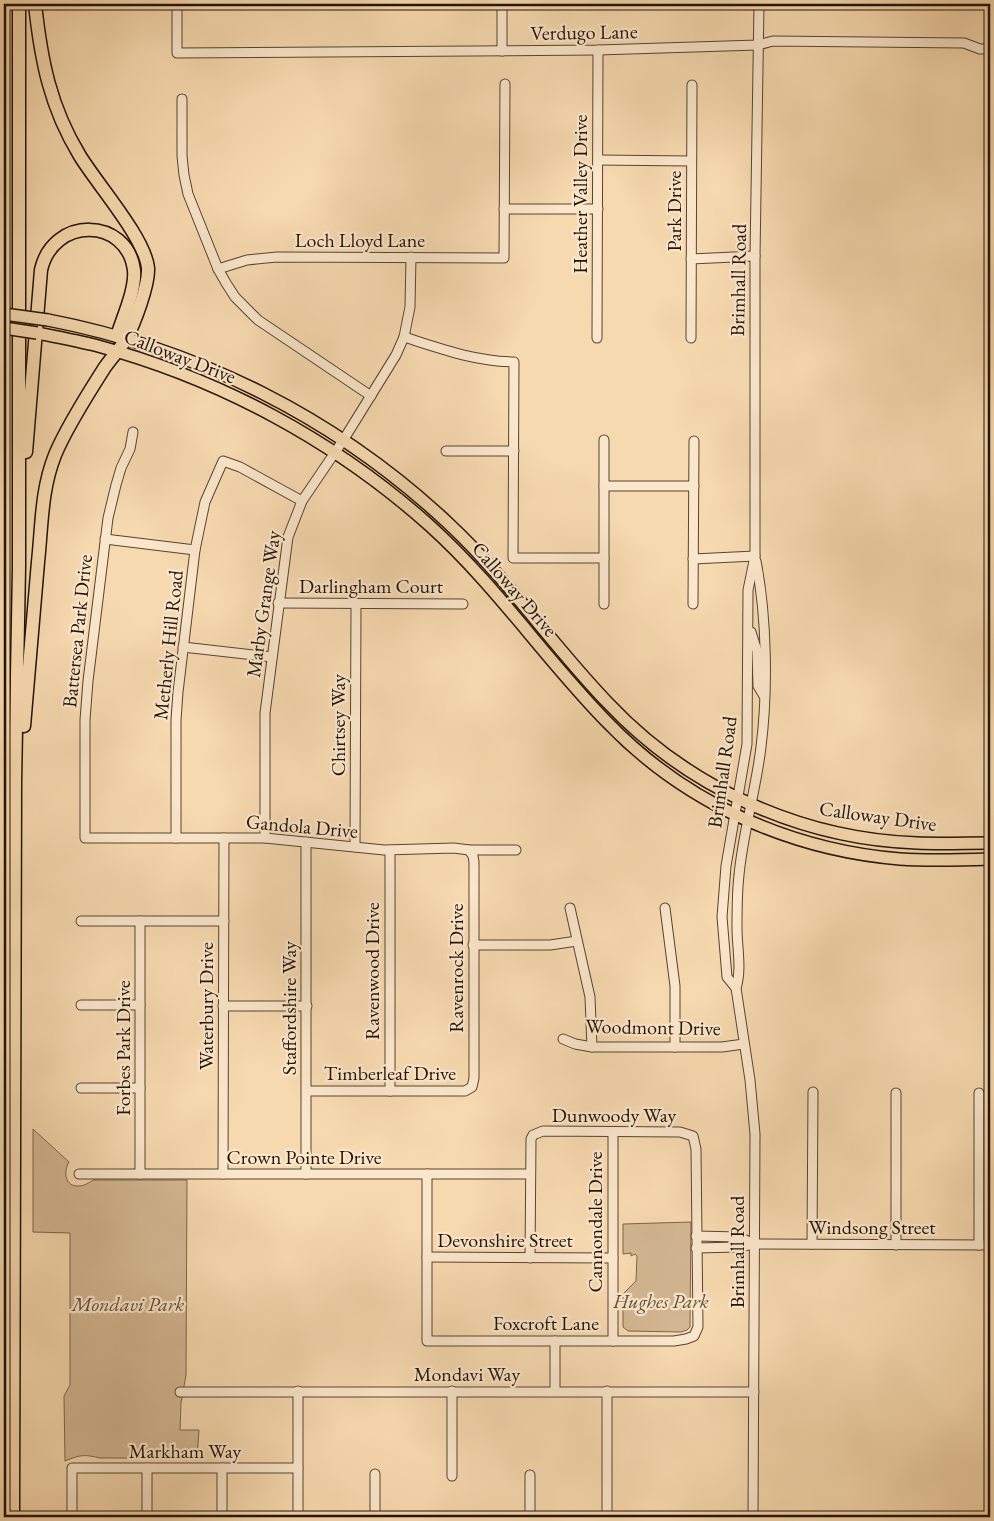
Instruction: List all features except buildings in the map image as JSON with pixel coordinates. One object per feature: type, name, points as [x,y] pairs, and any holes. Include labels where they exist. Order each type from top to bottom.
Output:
[{"type":"highway","points":[[13,1517],[15,783],[19,567],[19,4]]},
{"type":"highway","points":[[35,4],[42,62],[63,124],[81,157],[137,240],[146,260],[147,284],[132,326],[121,337]]},
{"type":"highway","points":[[15,783],[23,736],[40,543],[41,511],[46,484],[55,455],[63,438],[117,352],[134,281],[130,256],[119,242],[104,233],[84,229],[66,234],[51,246],[43,261],[32,365],[19,567]]},
{"type":"main road","name":"Calloway Drive","points":[[4,314],[72,325],[121,337],[178,356],[281,402],[344,439],[398,479],[430,506],[470,545],[513,592],[592,687],[640,734],[680,764],[751,806],[809,826],[855,836],[926,843],[990,843]]},
{"type":"main road","name":"Calloway Drive","points":[[4,328],[117,352],[171,370],[230,394],[271,415],[362,472],[396,497],[449,543],[488,583],[607,722],[647,759],[691,791],[735,815],[748,822],[808,842],[858,854],[901,859],[990,860]]},
{"type":"main road","points":[[549,656],[562,660],[581,681],[592,687]]},
{"type":"main road","points":[[581,693],[593,698],[628,731],[640,734]]},
{"type":"main road","points":[[858,854],[870,845],[918,849],[926,843]]},
{"type":"main road","points":[[952,860],[968,850],[990,850]]},
{"type":"street","name":"Verdugo Lane","points":[[177,4],[177,53],[598,50],[758,45],[773,41],[964,43],[980,49],[990,50]]},
{"type":"street","points":[[502,4],[502,51]]},
{"type":"street","name":"Brimhall Road","points":[[754,1517],[755,1134],[736,988],[740,977],[737,898],[761,748],[764,696],[761,589],[755,556],[755,256],[759,4]]},
{"type":"street","name":"Heather Valley Drive","points":[[597,338],[598,50]]},
{"type":"street","points":[[504,84],[504,209],[598,209]]},
{"type":"street","name":"Park Drive","points":[[691,338],[692,85]]},
{"type":"street","points":[[182,99],[182,156],[188,194],[218,269],[235,297],[258,320],[371,396]]},
{"type":"street","points":[[598,160],[692,161]]},
{"type":"street","name":"Loch Lloyd Lane","points":[[218,269],[262,258],[504,258],[504,209]]},
{"type":"street","points":[[691,259],[755,256]]},
{"type":"street","name":"Marby Grange Way","points":[[265,838],[266,713],[278,603],[288,537],[302,501],[371,396],[396,355],[404,337],[410,307],[411,257]]},
{"type":"street","points":[[404,337],[472,358],[487,361],[514,362],[513,558],[604,558]]},
{"type":"street","name":"Battersea Park Drive","points":[[85,838],[86,700],[105,539],[116,484],[130,449],[133,432]]},
{"type":"street","points":[[604,440],[604,604]]},
{"type":"street","points":[[693,604],[694,441]]},
{"type":"street","points":[[446,451],[514,451]]},
{"type":"street","name":"Metherly Hill Road","points":[[176,838],[176,720],[195,550],[205,502],[223,461],[240,467],[302,501]]},
{"type":"street","points":[[604,486],[694,486]]},
{"type":"street","points":[[105,539],[195,550]]},
{"type":"street","points":[[694,559],[755,556]]},
{"type":"street","name":"Brimhall Road","points":[[736,988],[727,977],[722,917],[726,866],[747,744],[748,590],[755,556]]},
{"type":"street","name":"Darlingham Court","points":[[278,603],[463,604]]},
{"type":"street","name":"Chirtsey Way","points":[[355,847],[356,604]]},
{"type":"street","points":[[748,624],[757,652],[758,686],[764,696]]},
{"type":"street","points":[[184,646],[272,657]]},
{"type":"street","name":"Gandola Drive","points":[[85,838],[265,838],[390,850],[454,848],[469,850],[516,850]]},
{"type":"street","name":"Waterbury Drive","points":[[223,1174],[224,838]]},
{"type":"street","name":"Staffordshire Way","points":[[306,842],[306,1174]]},
{"type":"street","name":"Ravenwood Drive","points":[[390,850],[390,1091]]},
{"type":"street","name":"Ravenrock Drive","points":[[469,850],[474,862],[474,1078],[472,1087]]},
{"type":"street","points":[[570,908],[591,1004],[592,1047]]},
{"type":"street","points":[[665,908],[675,986],[676,1047]]},
{"type":"street","points":[[81,921],[224,921]]},
{"type":"street","name":"Forbes Park Drive","points":[[140,921],[140,1174]]},
{"type":"street","points":[[473,945],[550,945],[577,941]]},
{"type":"street","points":[[81,1004],[140,1004]]},
{"type":"street","points":[[224,1006],[307,1006]]},
{"type":"street","name":"Woodmont Drive","points":[[563,1039],[575,1044],[592,1047],[722,1047],[744,1044]]},
{"type":"street","name":"Timberleaf Drive","points":[[307,1091],[465,1091],[472,1087]]},
{"type":"street","points":[[81,1088],[140,1088]]},
{"type":"street","points":[[812,1244],[813,1092]]},
{"type":"street","points":[[896,1093],[896,1245]]},
{"type":"street","points":[[979,1245],[980,1093]]},
{"type":"street","name":"Dunwoody Way","points":[[530,1174],[531,1139],[534,1135],[543,1132],[680,1132],[694,1136],[696,1149],[696,1236]]},
{"type":"street","name":"Cannondale Drive","points":[[613,1133],[613,1341]]},
{"type":"street","name":"Crown Pointe Drive","points":[[79,1174],[530,1174]]},
{"type":"street","points":[[427,1174],[427,1258]]},
{"type":"street","points":[[530,1174],[530,1258]]},
{"type":"street","points":[[696,1236],[696,1248]]},
{"type":"street","name":"Windsong Street","points":[[696,1236],[739,1237],[754,1244]]},
{"type":"street","name":"Windsong Street","points":[[696,1248],[738,1248],[754,1244],[990,1245]]},
{"type":"street","name":"Foxcroft Lane","points":[[427,1258],[427,1341],[674,1341],[694,1336],[698,1327],[696,1248]]},
{"type":"street","name":"Devonshire Street","points":[[427,1258],[613,1258]]},
{"type":"street","points":[[555,1341],[555,1391]]},
{"type":"street","points":[[298,1391],[298,1517]]},
{"type":"street","points":[[452,1391],[452,1476]]},
{"type":"street","points":[[607,1391],[607,1517]]},
{"type":"street","name":"Mondavi Way","points":[[180,1392],[754,1392]]},
{"type":"street","name":"Markham Way","points":[[72,1517],[72,1468],[298,1468]]},
{"type":"street","points":[[147,1468],[147,1517]]},
{"type":"street","points":[[222,1468],[222,1517]]},
{"type":"street","points":[[375,1474],[375,1517]]},
{"type":"street","points":[[530,1475],[530,1517]]},
{"type":"green space","name":"Mondavi Park","points":[[33,1129],[69,1162],[66,1178],[74,1186],[83,1185],[94,1180],[187,1180],[186,1375],[181,1403],[180,1430],[199,1430],[197,1458],[100,1458],[78,1456],[65,1461],[64,1396],[70,1385],[70,1233],[33,1232]]},
{"type":"green space","name":"Hughes Park","points":[[691,1222],[690,1327],[681,1332],[628,1331],[623,1327],[623,1294],[636,1281],[637,1256],[635,1254],[631,1256],[631,1253],[623,1254],[623,1224]]}]
